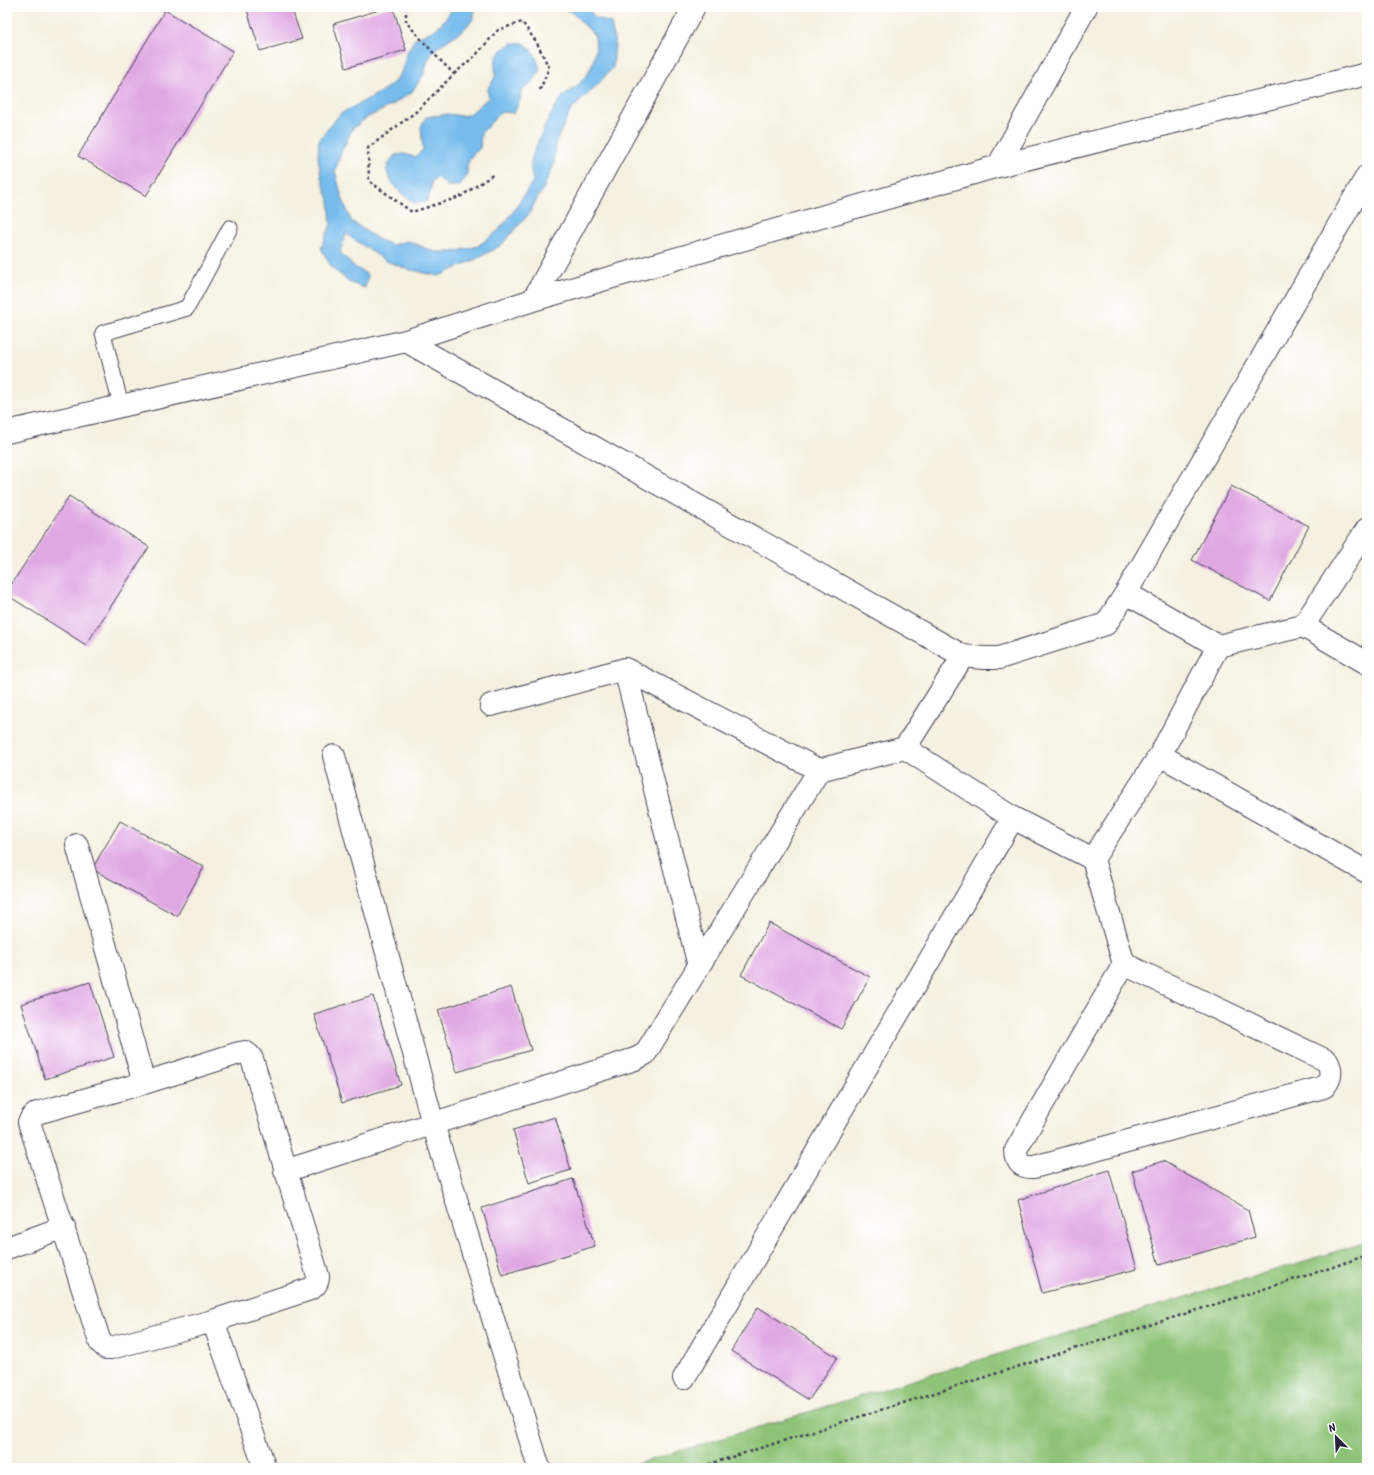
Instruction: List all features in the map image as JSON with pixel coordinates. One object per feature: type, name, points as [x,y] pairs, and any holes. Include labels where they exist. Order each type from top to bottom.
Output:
[{"type":"street","points":[[533,300],[694,7]]},
{"type":"street","points":[[998,166],[1086,7]]},
{"type":"street","points":[[7,432],[406,341],[533,300],[998,166],[1367,74]]},
{"type":"street","points":[[406,341],[963,656],[999,658],[1106,624],[1126,593],[1367,176]]},
{"type":"street","points":[[1303,626],[1367,529]]},
{"type":"street","points":[[1126,593],[1218,646],[1303,626],[1367,663]]},
{"type":"street","points":[[1093,859],[1160,755],[1218,646]]},
{"type":"street","points":[[491,705],[624,669],[819,770],[905,748],[963,656]]},
{"type":"street","points":[[624,669],[699,966]]},
{"type":"street","points":[[905,748],[1013,818],[1093,859],[1124,964],[1016,1150],[1018,1162],[1022,1166],[1034,1167],[1324,1087],[1328,1082],[1331,1075],[1330,1067],[1327,1061],[1124,964]]},
{"type":"street","points":[[1160,755],[1367,872]]},
{"type":"street","points":[[334,756],[433,1124],[538,1468]]},
{"type":"street","points":[[285,1171],[635,1059],[645,1054],[819,770]]},
{"type":"street","points":[[684,1378],[1013,818]]},
{"type":"street","points":[[77,845],[144,1083]]},
{"type":"street","points":[[245,1052],[249,1055],[252,1059],[318,1276],[317,1283],[310,1289],[213,1321],[112,1348],[106,1348],[100,1342],[64,1226],[29,1122],[37,1113],[144,1083],[239,1053],[245,1052]]},
{"type":"street","points":[[7,1248],[64,1226]]},
{"type":"street","points":[[213,1321],[265,1468]]},
{"type":"lane","points":[[121,406],[103,333],[187,308],[230,228]]},
{"type":"path","points":[[406,7],[406,22],[454,74]]},
{"type":"path","points":[[494,174],[460,197],[412,212],[369,182],[368,148],[417,111],[454,74],[476,56],[498,30],[522,22],[537,43],[549,68],[538,92]]},
{"type":"path","points":[[697,1468],[1327,1269],[1367,1254]]},
{"type":"green space","points":[[1367,1242],[1367,1468],[624,1468]]},
{"type":"water","points":[[453,7],[476,7],[472,21],[463,30],[435,49],[428,60],[424,74],[411,93],[392,105],[368,117],[352,129],[335,171],[342,197],[351,221],[379,240],[392,245],[408,241],[435,252],[454,252],[478,246],[499,230],[511,215],[533,181],[531,163],[539,139],[558,102],[565,94],[577,86],[587,74],[593,63],[595,36],[576,16],[564,7],[586,7],[596,18],[611,23],[615,45],[613,67],[571,110],[556,141],[554,164],[544,187],[528,215],[500,246],[439,276],[407,269],[386,261],[346,234],[340,252],[353,266],[368,275],[365,288],[351,283],[332,268],[321,248],[331,224],[329,200],[321,177],[318,156],[319,140],[340,114],[381,92],[393,83],[401,73],[407,52],[415,39],[436,29],[447,17]]},
{"type":"water","points":[[512,43],[524,43],[530,49],[535,56],[540,71],[532,83],[521,91],[520,100],[514,113],[501,112],[481,133],[480,148],[471,156],[467,165],[467,176],[459,186],[447,186],[437,177],[431,182],[431,191],[427,201],[416,204],[394,186],[388,176],[387,167],[395,155],[404,154],[415,157],[423,150],[421,127],[426,117],[448,114],[462,116],[470,114],[489,97],[488,88],[495,76],[495,63],[497,56],[502,50]]},
{"type":"building","points":[[246,7],[291,7],[302,39],[260,51]]},
{"type":"building","points":[[393,7],[406,50],[346,68],[333,24]]},
{"type":"building","points":[[165,10],[233,51],[146,196],[78,156]]},
{"type":"building","points":[[1231,486],[1309,526],[1270,601],[1192,560]]},
{"type":"building","points":[[69,496],[149,547],[86,645],[7,595],[7,591]]},
{"type":"building","points":[[120,821],[204,867],[177,916],[92,869]]},
{"type":"building","points":[[769,923],[870,977],[841,1029],[741,975]]},
{"type":"building","points":[[90,982],[114,1057],[45,1079],[21,1004]]},
{"type":"building","points":[[511,987],[531,1050],[457,1072],[438,1010]]},
{"type":"building","points":[[373,996],[401,1085],[342,1103],[314,1014]]},
{"type":"building","points":[[555,1117],[571,1170],[529,1183],[513,1130]]},
{"type":"building","points":[[1163,1161],[1248,1210],[1255,1237],[1159,1265],[1132,1171]]},
{"type":"building","points":[[1109,1170],[1137,1269],[1042,1293],[1018,1200]]},
{"type":"building","points":[[573,1179],[595,1246],[502,1275],[482,1208]]},
{"type":"building","points":[[758,1307],[837,1357],[809,1400],[731,1351]]}]
